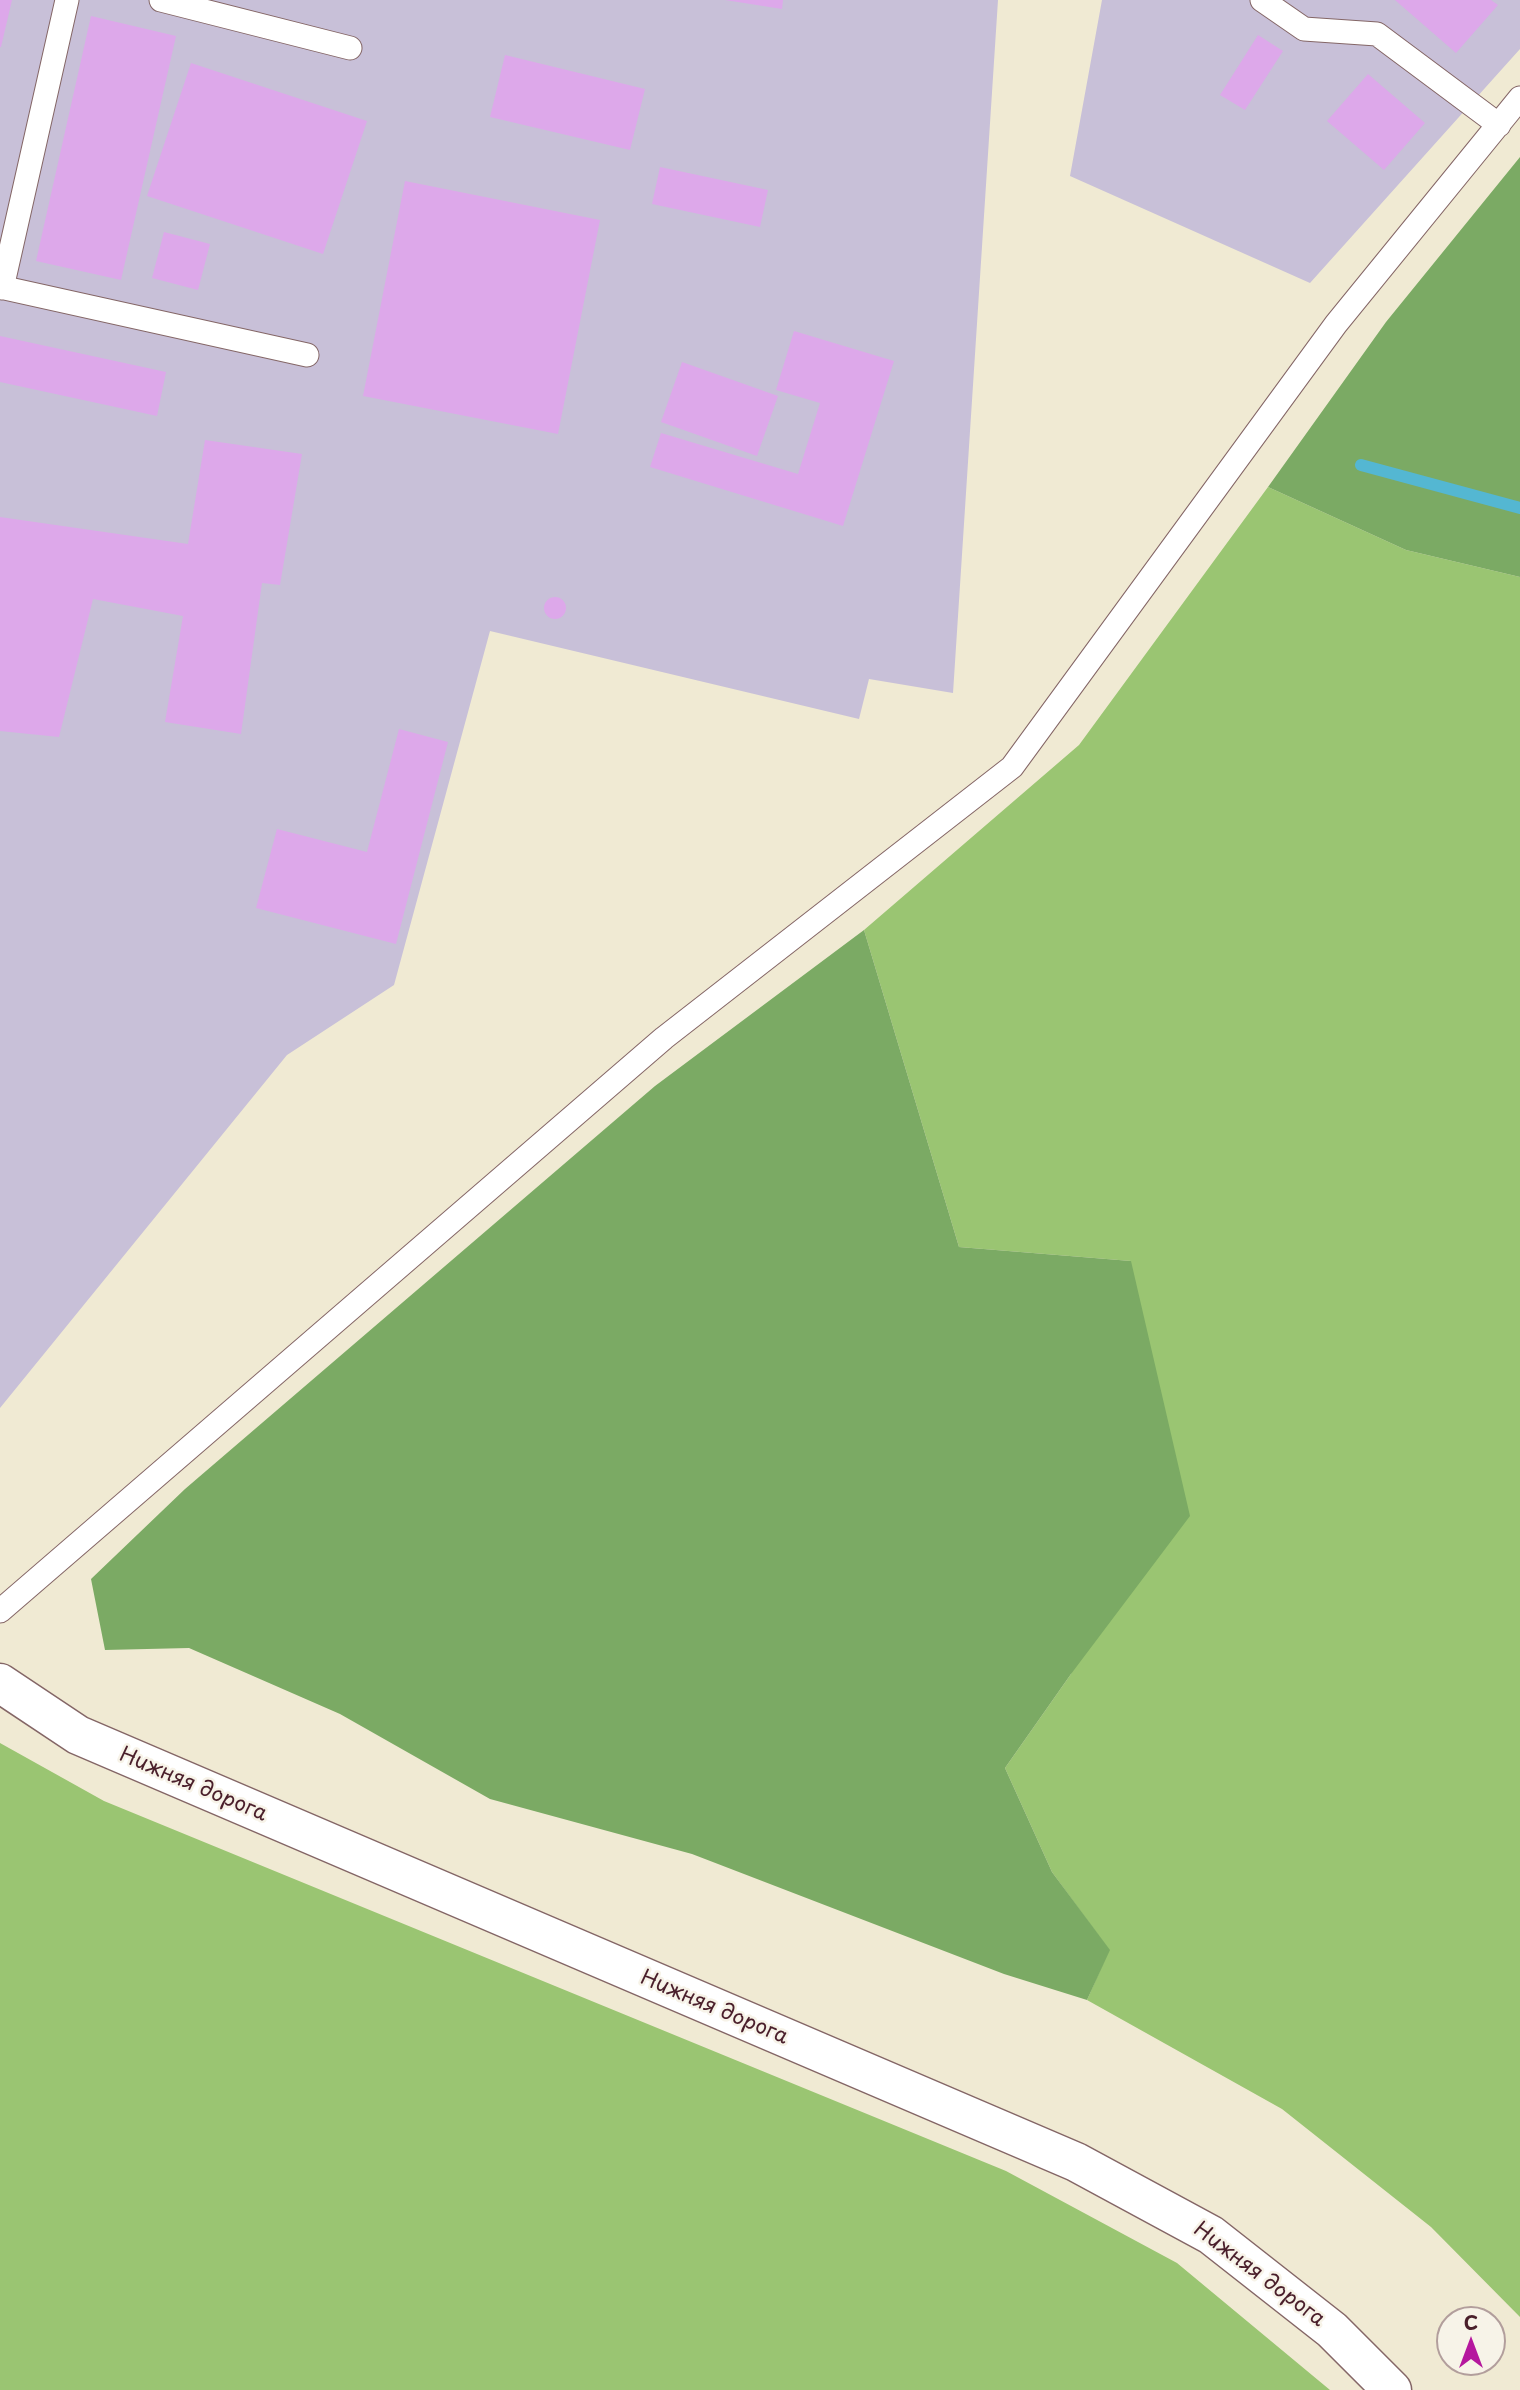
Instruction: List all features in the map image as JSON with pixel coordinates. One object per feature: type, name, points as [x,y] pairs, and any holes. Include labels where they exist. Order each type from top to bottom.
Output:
[{"type":"street","name":"Нижняя дорога","points":[[0,1683],[78,1735],[1076,2162],[1211,2235],[1332,2330],[1392,2390]]},
{"type":"lane","points":[[67,0],[1,287],[307,355]]},
{"type":"lane","points":[[161,0],[350,48]]},
{"type":"lane","points":[[1262,0],[1304,29],[1377,34],[1499,125]]},
{"type":"lane","points":[[0,1611],[664,1038],[1012,767],[1336,324],[1520,98]]},
{"type":"shaded area","points":[[0,0],[998,0],[953,693],[869,679],[859,719],[490,631],[394,985],[287,1055],[0,1408]]},
{"type":"shaded area","points":[[1102,0],[1520,0],[1520,49],[1310,283],[1070,176]]},
{"type":"green space","points":[[1520,157],[1520,577],[1406,550],[1268,487],[1386,322]]},
{"type":"green space","points":[[1268,487],[1406,550],[1520,577],[1520,2317],[1431,2227],[1282,2109],[1087,2000],[1109,1950],[1052,1872],[1005,1768],[1071,1674],[1131,1261],[959,1247],[864,930],[1079,745]]},
{"type":"green space","points":[[864,930],[959,1247],[1131,1261],[1190,1516],[1071,1674],[1005,1768],[1052,1872],[1110,1950],[1087,2000],[1004,1974],[692,1854],[490,1799],[340,1714],[189,1648],[105,1650],[91,1579],[185,1489],[655,1086]]},
{"type":"green space","points":[[0,1743],[104,1801],[1006,2171],[1177,2263],[1330,2390],[0,2390]]},
{"type":"building","points":[[0,0],[12,0],[1,47],[0,47]]},
{"type":"building","points":[[725,0],[783,0],[782,9]]},
{"type":"building","points":[[1395,0],[1491,0],[1498,5],[1456,53]]},
{"type":"building","points":[[91,16],[176,36],[121,280],[36,261]]},
{"type":"building","points":[[1258,35],[1283,51],[1245,110],[1220,95]]},
{"type":"building","points":[[505,55],[645,89],[630,150],[490,117]]},
{"type":"building","points":[[191,63],[367,121],[323,254],[147,196]]},
{"type":"building","points":[[1368,74],[1425,123],[1384,170],[1327,121]]},
{"type":"building","points":[[660,167],[768,190],[760,227],[652,204]]},
{"type":"building","points":[[405,181],[600,220],[558,434],[363,396]]},
{"type":"building","points":[[164,232],[210,244],[198,290],[152,278]]},
{"type":"building","points":[[794,331],[894,361],[843,526],[650,467],[661,433],[798,474],[820,403],[776,390]]},
{"type":"building","points":[[0,336],[166,372],[157,416],[0,382]]},
{"type":"building","points":[[682,362],[778,396],[757,456],[661,422]]},
{"type":"building","points":[[205,440],[302,454],[280,585],[262,583],[241,734],[165,722],[183,616],[93,599],[59,737],[0,731],[0,517],[188,544]]},
{"type":"building","points":[[555,597],[563,600],[566,608],[563,616],[555,619],[547,616],[544,608],[547,600]]},
{"type":"building","points":[[399,729],[448,742],[396,944],[256,908],[277,829],[367,852]]},
{"type":"waterway","points":[[1361,465],[1520,508]]}]
